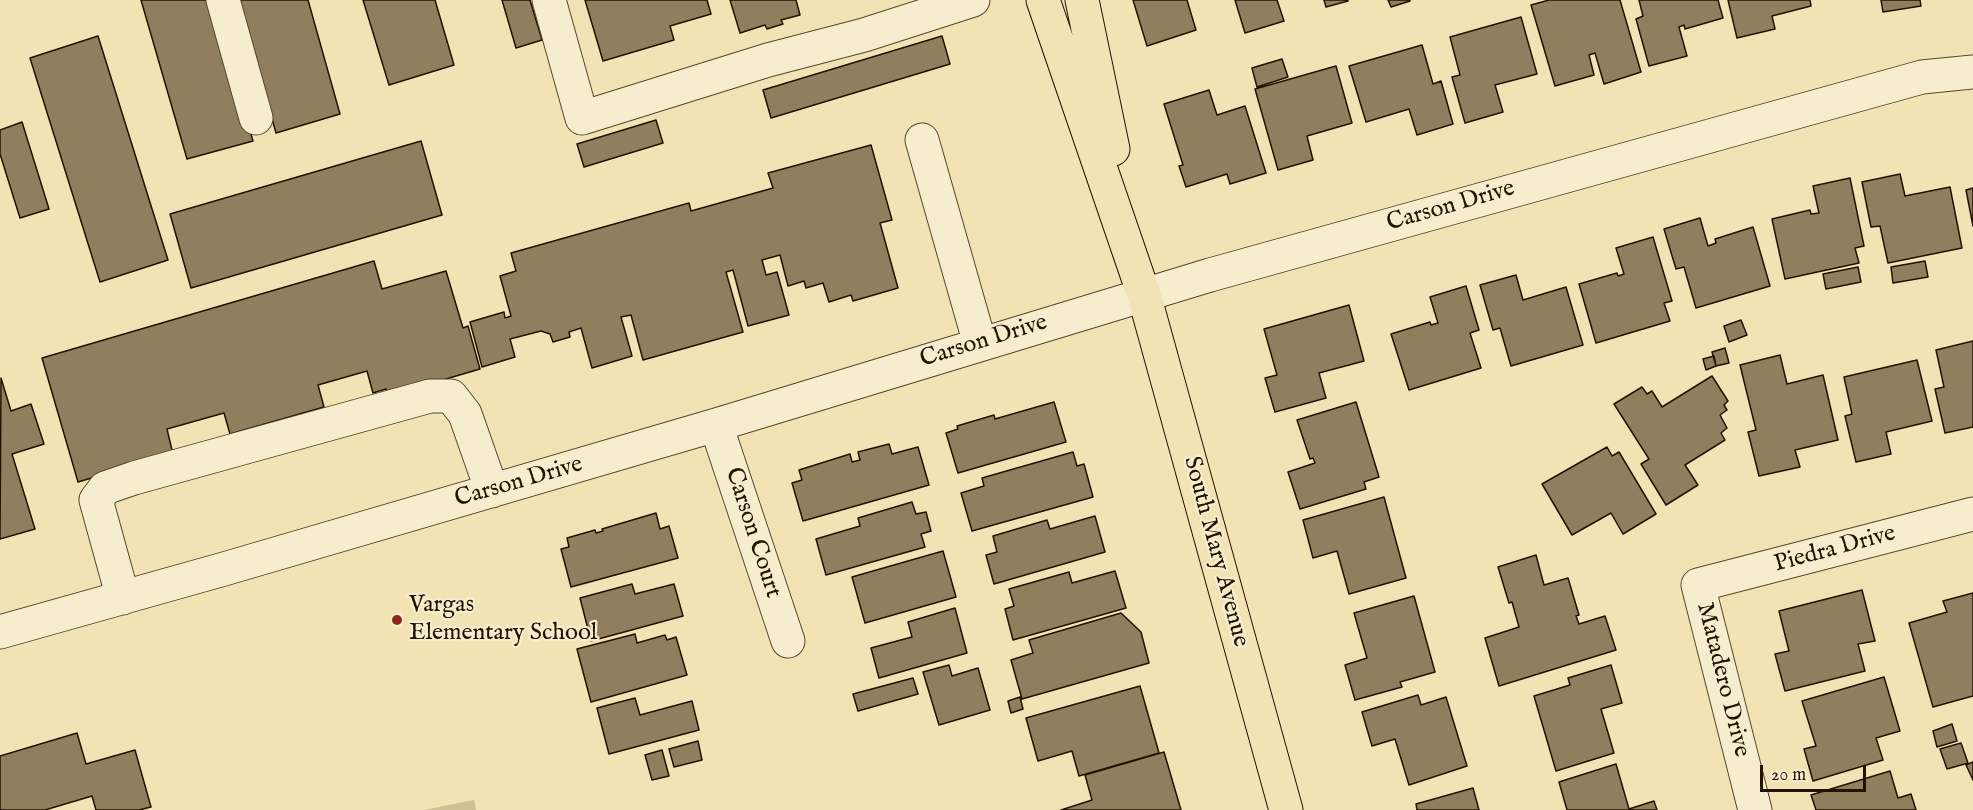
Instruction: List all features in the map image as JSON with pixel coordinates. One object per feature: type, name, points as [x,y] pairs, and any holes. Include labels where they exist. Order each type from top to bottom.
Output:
[{"type":"main road","name":"South Mary Avenue","points":[[1043,0],[1144,295],[1286,810]]},
{"type":"main road","name":"South Mary Avenue","points":[[1082,0],[1144,295]]},
{"type":"street","points":[[223,0],[256,118]]},
{"type":"street","points":[[549,0],[582,118],[768,60],[864,35],[973,0]]},
{"type":"street","name":"Carson Drive","points":[[0,632],[492,491],[1144,295],[1922,76],[1973,72]]},
{"type":"street","points":[[922,140],[980,344]]},
{"type":"street","points":[[123,598],[96,500],[105,488],[134,478],[430,396],[451,396],[465,414],[492,491]]},
{"type":"street","name":"Carson Court","points":[[716,425],[788,641]]},
{"type":"street","name":"Piedra Drive","points":[[1698,585],[1973,514]]},
{"type":"street","name":"Matadero Drive","points":[[1698,585],[1755,810]]},
{"type":"shaded area","points":[[474,800],[476,810],[424,810]]},
{"type":"building","points":[[141,0],[213,0],[253,141],[187,159]]},
{"type":"building","points":[[238,0],[308,0],[340,114],[276,133]]},
{"type":"building","points":[[363,0],[435,0],[454,65],[389,85]]},
{"type":"building","points":[[502,0],[530,0],[542,40],[516,48]]},
{"type":"building","points":[[585,0],[707,0],[711,14],[670,26],[674,40],[603,61]]},
{"type":"building","points":[[730,0],[796,0],[800,15],[781,20],[783,24],[767,29],[765,25],[740,33]]},
{"type":"building","points":[[1133,0],[1187,0],[1196,30],[1147,46]]},
{"type":"building","points":[[1235,0],[1277,0],[1284,21],[1245,33]]},
{"type":"building","points":[[1324,0],[1348,0],[1348,1],[1326,7]]},
{"type":"building","points":[[1388,0],[1410,0],[1410,1],[1391,7]]},
{"type":"building","points":[[1549,0],[1620,0],[1641,72],[1604,84],[1595,53],[1589,55],[1594,75],[1555,86],[1531,5]]},
{"type":"building","points":[[1639,0],[1718,0],[1723,18],[1685,29],[1684,25],[1679,27],[1687,56],[1649,66],[1636,19],[1643,16]]},
{"type":"building","points":[[1728,0],[1810,0],[1811,6],[1772,16],[1775,29],[1737,38]]},
{"type":"building","points":[[1881,0],[1920,0],[1921,6],[1883,12]]},
{"type":"building","points":[[1521,17],[1537,74],[1495,85],[1503,112],[1465,123],[1452,77],[1460,75],[1450,37]]},
{"type":"building","points":[[98,36],[168,260],[100,282],[30,58]]},
{"type":"building","points":[[942,36],[950,64],[771,118],[763,90]]},
{"type":"building","points":[[1422,45],[1433,84],[1441,81],[1453,124],[1417,135],[1409,109],[1366,122],[1349,66]]},
{"type":"building","points":[[1282,59],[1288,77],[1257,87],[1252,68]]},
{"type":"building","points":[[1336,66],[1352,123],[1307,136],[1313,160],[1278,170],[1255,89]]},
{"type":"building","points":[[1209,90],[1217,115],[1245,106],[1266,173],[1230,184],[1227,174],[1186,187],[1179,166],[1183,165],[1164,104]]},
{"type":"building","points":[[656,120],[663,143],[584,167],[577,144]]},
{"type":"building","points":[[22,122],[49,209],[20,218],[0,154],[0,130]]},
{"type":"building","points":[[421,141],[442,215],[191,288],[170,214]]},
{"type":"building","points":[[871,145],[892,220],[880,223],[898,288],[853,301],[851,295],[829,302],[823,283],[806,288],[804,281],[788,286],[780,255],[762,260],[766,275],[777,272],[789,315],[748,326],[733,270],[726,272],[743,332],[643,360],[631,315],[621,317],[632,356],[592,368],[581,328],[569,332],[570,337],[553,342],[550,334],[541,331],[510,339],[515,357],[482,367],[470,322],[504,312],[505,318],[511,316],[500,276],[516,271],[511,253],[689,203],[691,211],[773,188],[768,173]]},
{"type":"building","points":[[1900,174],[1905,196],[1950,187],[1962,248],[1888,263],[1880,226],[1871,227],[1862,182]]},
{"type":"building","points":[[1850,178],[1864,246],[1855,248],[1859,263],[1785,279],[1772,219],[1810,210],[1811,214],[1819,213],[1813,186]]},
{"type":"building","points":[[1973,188],[1973,226],[1966,190]]},
{"type":"building","points":[[1700,218],[1708,246],[1716,243],[1715,239],[1753,227],[1770,286],[1696,308],[1684,267],[1676,269],[1664,229]]},
{"type":"building","points":[[1653,237],[1672,301],[1664,303],[1670,321],[1596,343],[1579,284],[1617,273],[1618,276],[1624,274],[1616,248]]},
{"type":"building","points":[[374,261],[382,289],[446,271],[463,328],[468,326],[480,369],[388,396],[386,389],[373,393],[367,371],[318,385],[324,407],[230,434],[224,413],[167,429],[173,454],[78,482],[42,358]]},
{"type":"building","points":[[1925,261],[1928,277],[1893,283],[1891,267]]},
{"type":"building","points":[[1858,267],[1861,282],[1826,289],[1823,274]]},
{"type":"building","points":[[1516,275],[1523,300],[1566,287],[1583,345],[1511,366],[1500,328],[1493,330],[1480,285]]},
{"type":"building","points":[[1466,286],[1479,330],[1470,333],[1481,368],[1409,390],[1391,334],[1430,322],[1431,325],[1438,323],[1430,297]]},
{"type":"building","points":[[1349,305],[1364,361],[1319,373],[1326,398],[1275,412],[1265,378],[1277,375],[1264,329]]},
{"type":"building","points":[[1741,320],[1747,335],[1729,342],[1724,326]]},
{"type":"building","points":[[1973,341],[1973,427],[1945,433],[1935,389],[1944,387],[1936,350]]},
{"type":"building","points":[[1725,348],[1729,363],[1716,366],[1712,352]]},
{"type":"building","points":[[1780,355],[1787,384],[1823,375],[1838,440],[1795,450],[1800,467],[1759,476],[1748,432],[1756,430],[1740,365]]},
{"type":"building","points":[[1714,356],[1716,366],[1706,370],[1703,359]]},
{"type":"building","points":[[1917,360],[1932,421],[1886,432],[1891,454],[1856,462],[1845,416],[1852,414],[1844,377]]},
{"type":"building","points":[[1712,376],[1728,401],[1724,405],[1727,410],[1720,415],[1727,428],[1721,433],[1725,440],[1685,465],[1698,485],[1666,505],[1641,464],[1649,459],[1614,404],[1642,387],[1647,394],[1652,391],[1662,407]]},
{"type":"building","points":[[1,378],[11,411],[31,404],[44,444],[12,454],[35,529],[0,539]]},
{"type":"building","points":[[1054,402],[1066,442],[958,473],[946,433],[958,429],[957,426],[994,415],[995,419]]},
{"type":"building","points":[[1356,402],[1379,477],[1364,482],[1366,489],[1300,509],[1288,472],[1315,463],[1313,458],[1310,459],[1297,420]]},
{"type":"building","points":[[889,444],[892,454],[918,447],[929,485],[803,521],[792,483],[802,480],[799,470],[850,454],[852,462],[860,460],[858,452]]},
{"type":"building","points":[[1607,447],[1612,456],[1619,452],[1656,514],[1623,534],[1611,513],[1572,535],[1542,484]]},
{"type":"building","points":[[1073,452],[1077,466],[1084,464],[1093,497],[972,531],[961,493],[984,486],[982,478]]},
{"type":"building","points":[[1384,497],[1406,578],[1349,594],[1337,551],[1313,558],[1303,520]]},
{"type":"building","points":[[912,502],[916,514],[926,512],[931,531],[921,534],[925,547],[826,575],[816,539],[860,526],[858,518]]},
{"type":"building","points":[[656,513],[660,529],[669,526],[678,558],[571,587],[561,549],[569,547],[567,538],[595,530],[596,533],[603,531],[602,529]]},
{"type":"building","points":[[1095,516],[1105,552],[994,584],[986,555],[997,552],[993,536],[1047,520],[1050,529]]},
{"type":"building","points":[[943,551],[956,597],[865,623],[852,577]]},
{"type":"building","points":[[1536,555],[1544,585],[1568,578],[1579,615],[1576,616],[1579,624],[1605,616],[1616,650],[1499,686],[1485,638],[1519,627],[1498,567]]},
{"type":"building","points":[[1115,571],[1126,608],[1013,640],[1005,609],[1014,606],[1009,589],[1069,572],[1072,583]]},
{"type":"building","points":[[632,584],[635,594],[674,584],[683,616],[591,641],[580,598]]},
{"type":"building","points":[[1862,590],[1875,641],[1858,644],[1865,671],[1785,691],[1775,654],[1789,651],[1779,611]]},
{"type":"building","points":[[1973,593],[1973,696],[1933,707],[1909,623],[1947,612],[1943,601]]},
{"type":"building","points":[[1414,596],[1435,672],[1400,682],[1402,687],[1355,700],[1345,665],[1367,658],[1354,613]]},
{"type":"building","points":[[955,608],[967,653],[879,678],[871,648],[912,637],[908,622]]},
{"type":"building","points":[[1121,613],[1141,632],[1149,663],[1022,699],[1011,660],[1033,653],[1029,640]]},
{"type":"building","points":[[635,634],[637,643],[665,635],[667,640],[676,637],[687,675],[591,702],[577,649]]},
{"type":"building","points":[[949,665],[952,676],[978,668],[990,710],[939,725],[923,672]]},
{"type":"building","points":[[1611,665],[1622,703],[1601,709],[1614,753],[1556,771],[1534,696],[1570,685],[1568,678]]},
{"type":"building","points":[[1884,677],[1900,731],[1876,738],[1883,760],[1813,781],[1804,749],[1816,746],[1802,701]]},
{"type":"building","points":[[913,678],[918,694],[858,711],[853,694]]},
{"type":"building","points":[[1140,686],[1159,753],[1079,776],[1072,751],[1038,761],[1026,718]]},
{"type":"building","points":[[1418,695],[1421,705],[1446,697],[1467,766],[1409,785],[1395,739],[1372,746],[1362,712]]},
{"type":"building","points":[[1020,697],[1023,709],[1011,713],[1008,701]]},
{"type":"building","points":[[635,698],[640,715],[692,701],[699,730],[609,754],[597,708]]},
{"type":"building","points":[[1952,724],[1957,741],[1937,747],[1933,731]]},
{"type":"building","points":[[77,733],[86,764],[135,750],[151,807],[139,810],[96,810],[92,796],[45,810],[0,810],[0,756]]},
{"type":"building","points":[[698,741],[702,760],[674,767],[669,749]]},
{"type":"building","points":[[1961,743],[1968,763],[1947,769],[1940,749]]},
{"type":"building","points":[[662,750],[669,776],[652,780],[645,755]]},
{"type":"building","points":[[1164,752],[1181,810],[1061,810],[1092,800],[1085,775]]},
{"type":"building","points":[[1973,762],[1973,780],[1966,765]]},
{"type":"building","points":[[1616,764],[1629,809],[1654,801],[1657,810],[1567,810],[1559,782]]},
{"type":"building","points":[[1890,771],[1898,798],[1911,794],[1916,810],[1816,810],[1811,795]]},
{"type":"building","points":[[1473,788],[1479,810],[1417,810],[1416,804]]},
{"type":"place","name":"Vargas Elementary School","points":[[397,620]]}]
